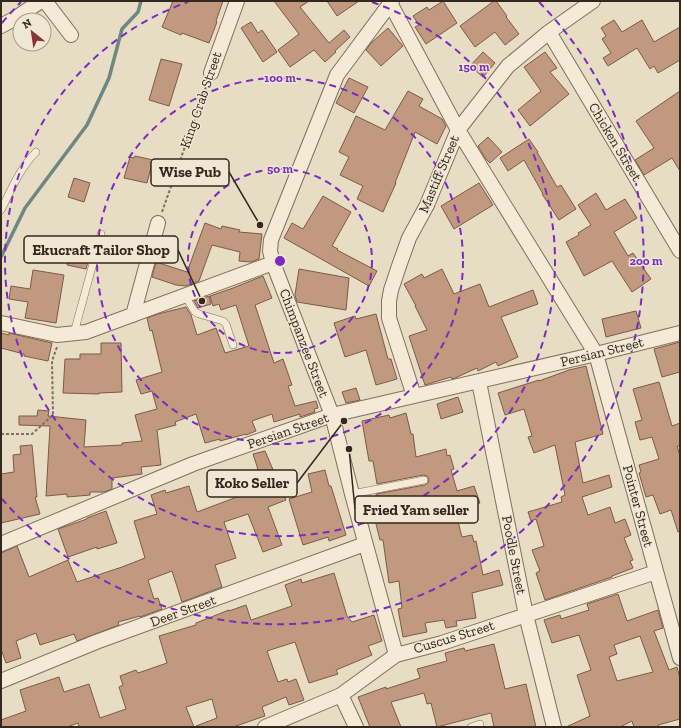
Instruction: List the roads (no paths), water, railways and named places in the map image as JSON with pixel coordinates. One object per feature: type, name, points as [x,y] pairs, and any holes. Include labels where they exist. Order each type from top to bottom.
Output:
[{"type":"street","points":[[1,26],[41,1]]},
{"type":"street","points":[[46,1],[71,35]]},
{"type":"street","name":"King Crab Street","points":[[210,73],[237,1]]},
{"type":"street","name":"Mastiff Street","points":[[414,396],[389,318],[391,290],[409,238],[426,205],[458,130],[508,66],[549,32],[593,1]]},
{"type":"street","name":"Pointer Street","points":[[390,2],[458,130],[596,354],[680,658]]},
{"type":"street","name":"Chimpanzee Street","points":[[390,2],[337,75],[271,240],[270,251],[273,263],[332,415],[365,544],[396,654]]},
{"type":"street","name":"Chicken Street","points":[[549,32],[680,251]]},
{"type":"street","points":[[133,315],[158,223]]},
{"type":"street","points":[[1,323],[57,335],[86,332],[273,263]]},
{"type":"street","name":"Persian Street","points":[[1,544],[193,464],[332,415],[479,382],[680,332]]},
{"type":"street","name":"Poodle Street","points":[[479,382],[526,615],[554,727]]},
{"type":"street","name":"Deer Street","points":[[1,681],[96,642],[365,544]]},
{"type":"street","name":"Cuscus Street","points":[[265,727],[341,695],[396,654],[442,643],[656,572]]},
{"type":"street","points":[[341,695],[356,727]]},
{"type":"lane","points":[[1,210],[28,159],[36,152]]},
{"type":"lane","points":[[68,334],[101,234]]},
{"type":"lane","points":[[185,296],[195,312],[223,321],[226,324],[233,345]]},
{"type":"lane","points":[[352,494],[424,480]]},
{"type":"lane","points":[[471,727],[480,724]]},
{"type":"waterway","points":[[1,257],[25,208],[87,125],[109,78],[122,29],[138,12],[141,1]]},
{"type":"place","name":"Wise Pub","points":[[260,225]]},
{"type":"place","name":"Ekucraft Tailor Shop","points":[[202,301]]},
{"type":"place","name":"Koko Seller","points":[[344,421]]},
{"type":"place","name":"Fried Yam seller","points":[[349,449]]}]
